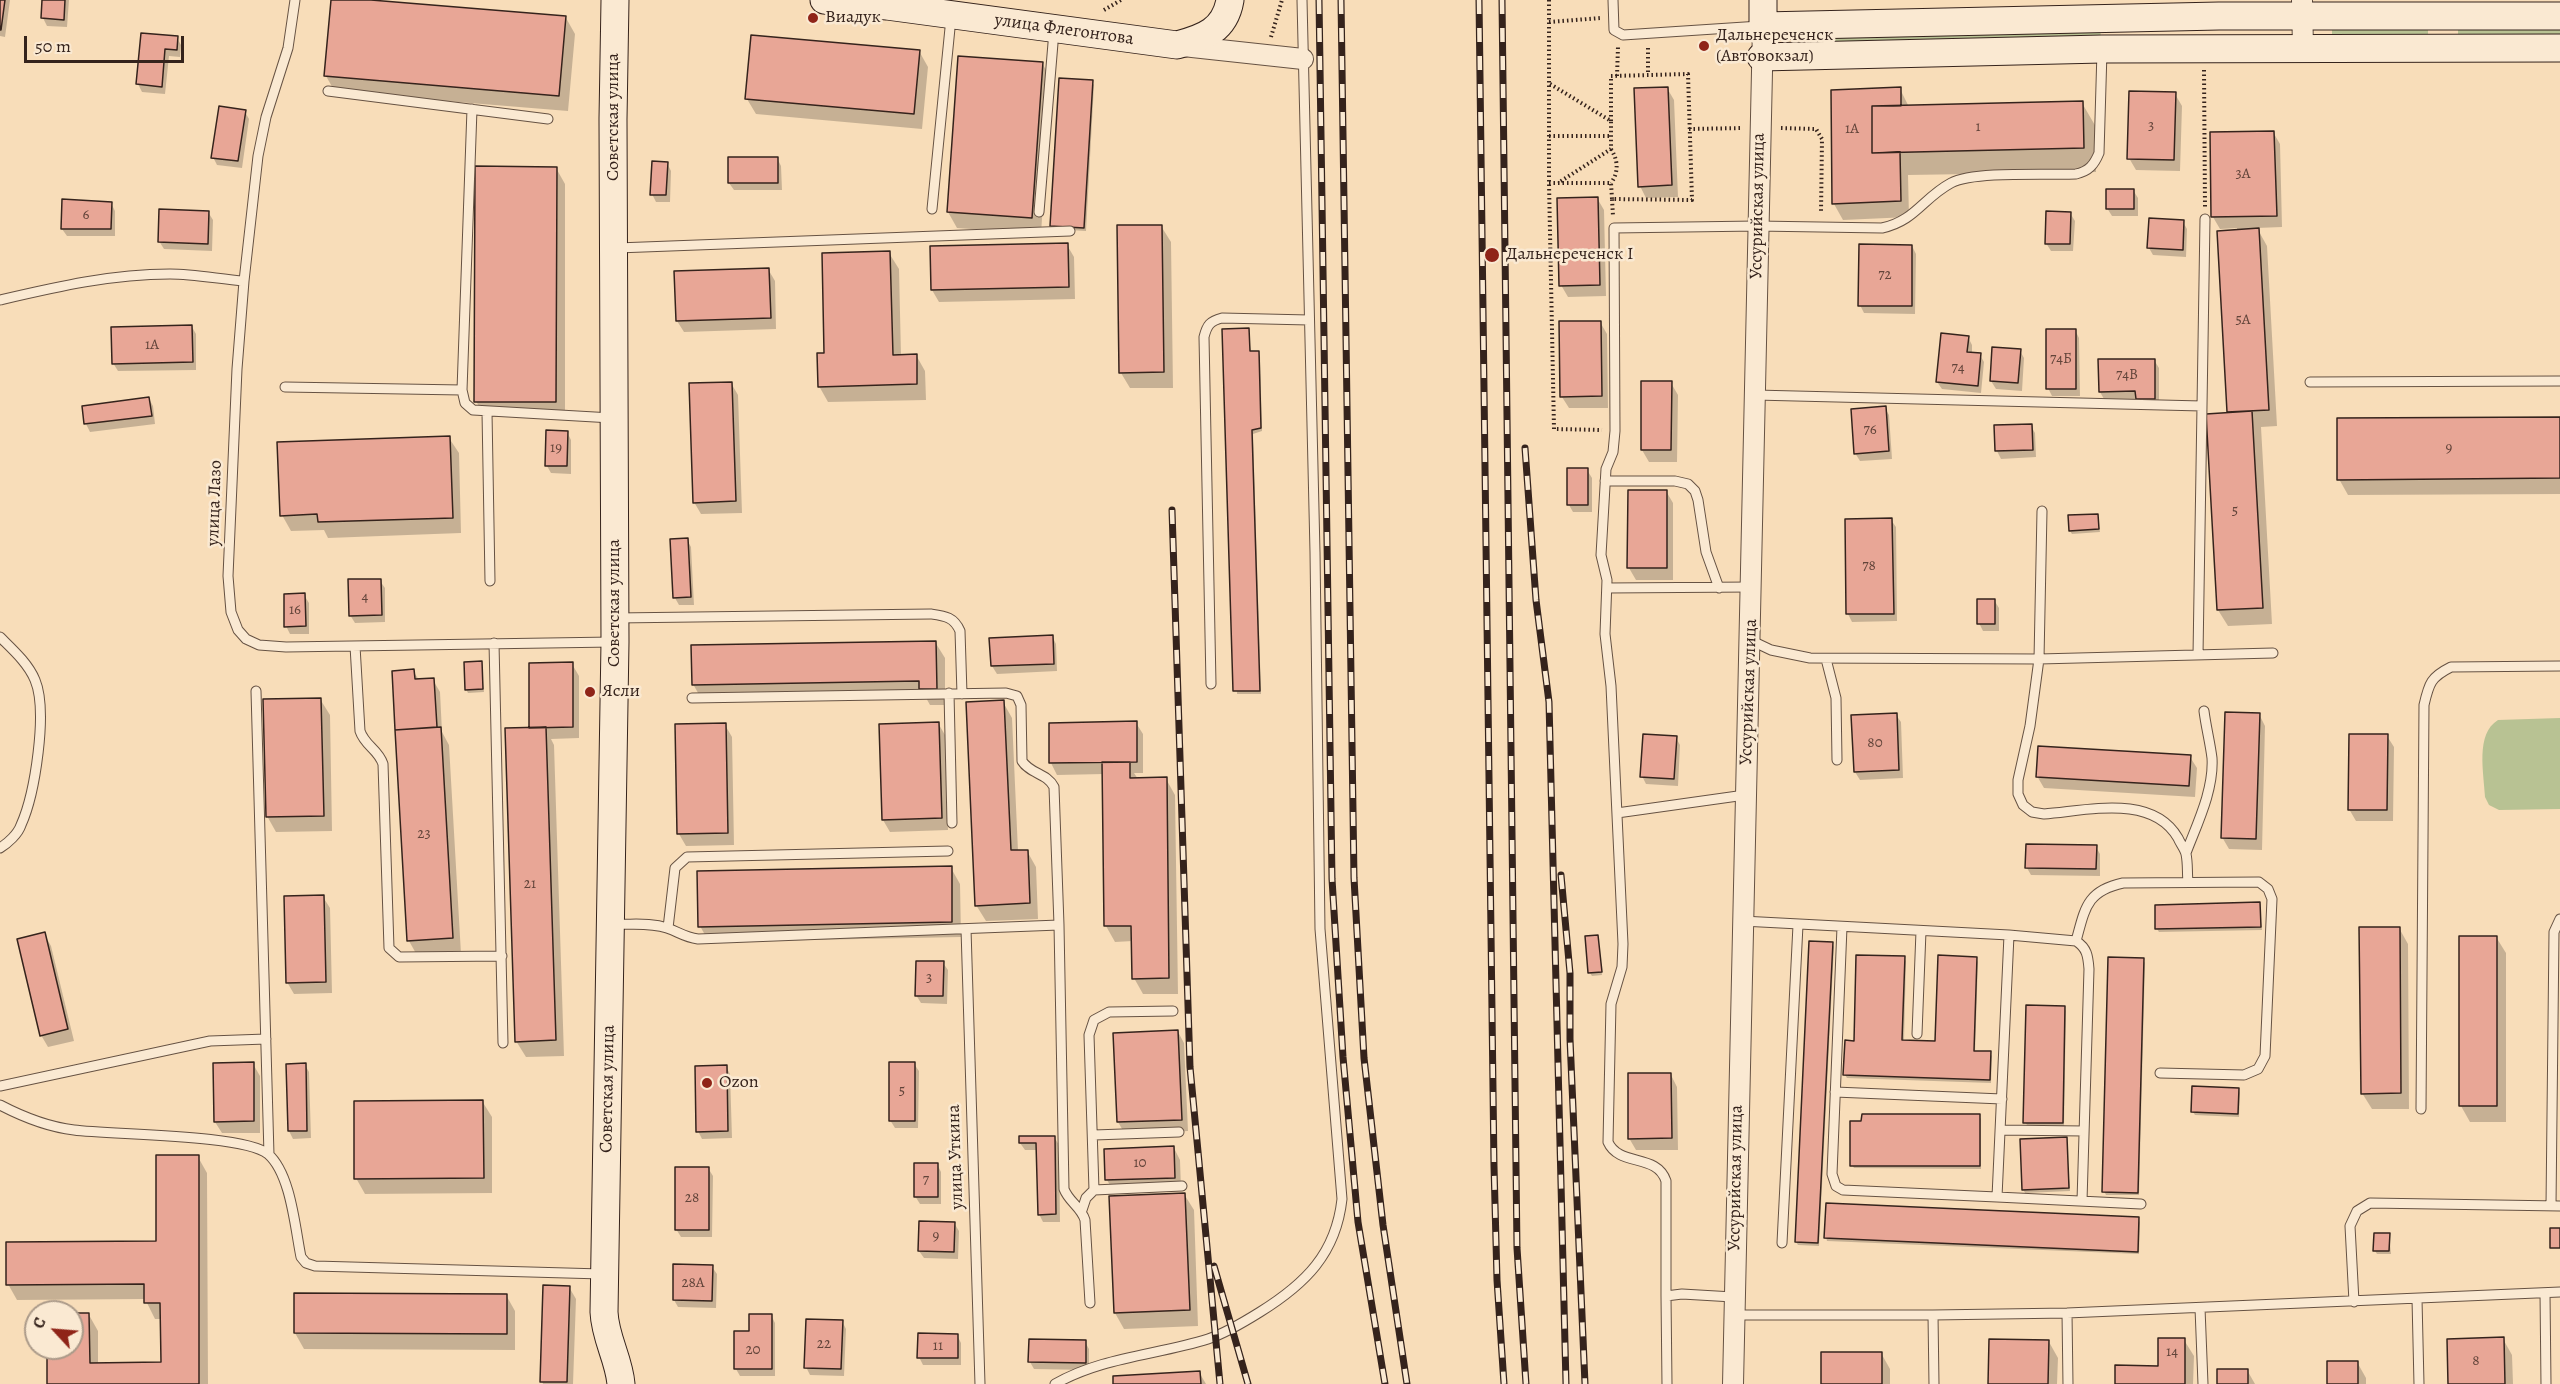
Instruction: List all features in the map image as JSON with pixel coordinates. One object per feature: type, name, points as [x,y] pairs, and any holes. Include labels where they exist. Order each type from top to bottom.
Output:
[{"type":"main road","name":"Советская улица","points":[[615,0],[615,630],[605,1331],[620,1372],[621,1384]]},
{"type":"main road","name":"улица Флегонтова","points":[[824,0],[887,6],[1178,45]]},
{"type":"main road","points":[[1178,45],[1204,38],[1213,32],[1222,22],[1230,0]]},
{"type":"main road","points":[[1763,13],[2219,12],[2302,8],[2560,16]]},
{"type":"main road","points":[[1761,57],[2102,49],[2560,48]]},
{"type":"street","points":[[2302,8],[2303,48]]},
{"type":"street","name":"Уссурийская улица","points":[[1733,1384],[1763,13]]},
{"type":"street","name":"улица Флегонтова","points":[[1178,45],[1303,59]]},
{"type":"lane","name":"улица Лазо","points":[[295,0],[288,48],[261,137],[244,281],[237,369],[228,576],[231,612],[238,630],[246,639],[259,645],[286,647],[494,643],[615,630],[931,614],[950,617],[960,631],[962,694]]},
{"type":"lane","points":[[1055,1384],[1109,1362],[1206,1339],[1247,1320],[1290,1293],[1312,1272],[1336,1230],[1340,1214],[1342,1199],[1320,929],[1315,552],[1302,0]]},
{"type":"lane","points":[[1613,0],[1614,30],[1618,34],[1648,33],[1763,13]]},
{"type":"lane","points":[[933,209],[951,15]]},
{"type":"lane","points":[[1039,212],[1054,29]]},
{"type":"lane","points":[[1666,1384],[1666,1181],[1663,1172],[1651,1164],[1617,1154],[1608,1142],[1611,1005],[1622,967],[1623,944],[1611,686],[1605,634],[1607,588],[1601,555],[1606,469],[1613,452],[1615,431],[1614,228],[1821,226],[1882,228],[1898,224],[1950,184],[1967,177],[2076,174],[2091,168],[2099,153],[2102,49]]},
{"type":"lane","points":[[328,91],[548,119]]},
{"type":"lane","points":[[472,109],[462,390],[465,403],[473,410],[487,412],[614,418]]},
{"type":"lane","points":[[2198,655],[2205,219]]},
{"type":"lane","points":[[614,248],[1070,231]]},
{"type":"lane","points":[[0,300],[75,282],[126,276],[172,274],[244,281]]},
{"type":"lane","points":[[1211,684],[1204,349],[1207,327],[1212,320],[1222,318],[1309,320]]},
{"type":"lane","points":[[2310,382],[2560,381]]},
{"type":"lane","points":[[285,387],[462,390]]},
{"type":"lane","points":[[1755,395],[2202,406]]},
{"type":"lane","points":[[487,412],[490,581]]},
{"type":"lane","points":[[1605,481],[1675,481],[1688,484],[1698,500],[1706,552],[1719,588]]},
{"type":"lane","points":[[2042,511],[2039,659],[2030,726],[2018,780],[2018,794],[2023,805],[2032,812],[2044,814],[2116,809],[2150,813],[2160,817],[2174,832],[2186,853]]},
{"type":"lane","points":[[1607,588],[1752,587]]},
{"type":"lane","points":[[0,637],[21,658],[35,680],[40,725],[34,783],[21,826],[0,848]]},
{"type":"lane","points":[[1750,640],[1771,650],[1794,656],[1826,658],[2039,659],[2273,653]]},
{"type":"lane","points":[[494,643],[503,1042]]},
{"type":"lane","points":[[355,646],[360,731],[364,741],[379,752],[383,764],[389,948],[399,957],[502,956]]},
{"type":"lane","points":[[1826,658],[1836,698],[1837,760]]},
{"type":"lane","points":[[2421,1109],[2424,705],[2428,686],[2436,674],[2451,667],[2560,666]]},
{"type":"lane","points":[[255,691],[269,1155]]},
{"type":"lane","points":[[949,693],[952,823]]},
{"type":"lane","points":[[692,698],[949,693],[1006,693],[1017,696],[1021,705],[1022,760],[1027,768],[1046,777],[1054,787],[1064,1189],[1070,1201],[1082,1210]]},
{"type":"lane","points":[[2188,882],[2186,853],[2208,789],[2211,773],[2212,759],[2204,711]]},
{"type":"lane","points":[[1617,813],[1745,795]]},
{"type":"lane","points":[[668,928],[675,868],[687,857],[948,851]]},
{"type":"lane","points":[[2076,941],[2085,910],[2093,896],[2105,887],[2123,883],[2259,882],[2268,889],[2272,899],[2265,1056],[2258,1069],[2244,1075],[2160,1074]]},
{"type":"lane","points":[[2354,1302],[2350,1226],[2357,1211],[2370,1203],[2556,1206],[2554,932],[2560,919]]},
{"type":"lane","points":[[1742,921],[2009,935],[2076,941],[2088,953],[2089,969],[2082,1201]]},
{"type":"lane","points":[[612,924],[651,925],[668,928],[682,937],[698,939],[1059,925]]},
{"type":"lane","points":[[1782,1243],[1798,925]]},
{"type":"lane","points":[[1842,927],[1832,1174],[1836,1186],[1843,1190],[2141,1204]]},
{"type":"lane","name":"улица Уткина","points":[[966,929],[980,1384]]},
{"type":"lane","points":[[1917,1034],[1922,931]]},
{"type":"lane","points":[[1998,1197],[2009,935]]},
{"type":"lane","points":[[1094,1190],[1089,1035],[1094,1020],[1109,1012],[1173,1011]]},
{"type":"lane","points":[[0,1086],[210,1041],[266,1040]]},
{"type":"lane","points":[[1835,1092],[2002,1099]]},
{"type":"lane","points":[[0,1105],[32,1120],[72,1130],[243,1144],[259,1148],[269,1155],[282,1175],[301,1257],[306,1263],[315,1266],[605,1274]]},
{"type":"lane","points":[[2001,1130],[2084,1131]]},
{"type":"lane","points":[[1094,1135],[1179,1132]]},
{"type":"lane","points":[[1090,1303],[1085,1220],[1082,1210],[1086,1198],[1094,1190],[1182,1186]]},
{"type":"lane","points":[[1666,1296],[1682,1294],[1733,1306],[1933,1315],[2067,1313],[2560,1292]]},
{"type":"lane","points":[[2545,1293],[2546,1384]]},
{"type":"lane","points":[[2418,1299],[2420,1384]]},
{"type":"lane","points":[[2200,1308],[2203,1384]]},
{"type":"lane","points":[[2067,1313],[2068,1384]]},
{"type":"lane","points":[[1933,1315],[1934,1384]]},
{"type":"path","points":[[1265,55],[1282,0]]},
{"type":"path","points":[[1549,0],[1549,183],[1554,429],[1615,431]]},
{"type":"path","points":[[1549,22],[1613,17]]},
{"type":"path","points":[[1648,33],[1648,74]]},
{"type":"path","points":[[1617,76],[1618,34]]},
{"type":"path","points":[[2204,48],[2205,219]]},
{"type":"path","points":[[1612,200],[1692,200],[1688,74],[1611,76],[1611,149],[1616,157],[1617,176],[1611,183],[1612,200],[1614,228]]},
{"type":"path","points":[[1550,84],[1611,121]]},
{"type":"path","points":[[1689,129],[1816,129],[1822,139],[1821,226]]},
{"type":"path","points":[[1549,136],[1611,136]]},
{"type":"path","points":[[1558,183],[1611,149]]},
{"type":"path","points":[[1549,183],[1611,183]]},
{"type":"green space","points":[[2332,25],[2428,26],[2428,39],[2332,39]]},
{"type":"green space","points":[[2560,25],[2560,39],[2458,39],[2458,26]]},
{"type":"green space","points":[[2100,26],[2101,39],[1815,45],[1814,32]]},
{"type":"green space","points":[[2560,718],[2560,809],[2499,810],[2489,805],[2485,797],[2483,755],[2486,735],[2491,726],[2498,720]]},
{"type":"building","points":[[0,0],[5,0],[1,30],[0,30]]},
{"type":"building","points":[[42,0],[65,0],[64,20],[41,18]]},
{"type":"building","points":[[331,0],[371,0],[566,16],[559,96],[324,76]]},
{"type":"building","points":[[141,33],[178,36],[177,50],[165,49],[162,87],[136,84]]},
{"type":"building","points":[[751,35],[920,50],[914,114],[745,99]]},
{"type":"building","points":[[958,56],[1043,62],[1032,218],[947,212]]},
{"type":"building","points":[[1059,78],[1093,80],[1084,228],[1050,226]]},
{"type":"building","points":[[1668,87],[1672,185],[1638,187],[1634,88]]},
{"type":"building","points":[[1901,87],[1901,106],[1872,106],[1872,153],[1900,152],[1901,201],[1832,204],[1831,90]]},
{"type":"building","points":[[2129,91],[2176,92],[2174,160],[2127,159]]},
{"type":"building","points":[[2083,101],[2084,148],[1872,153],[1872,106]]},
{"type":"building","points":[[219,106],[246,110],[238,161],[211,158]]},
{"type":"building","points":[[2274,131],[2277,216],[2211,217],[2210,132]]},
{"type":"building","points":[[728,157],[778,157],[778,183],[728,183]]},
{"type":"building","points":[[652,161],[668,162],[666,195],[650,195]]},
{"type":"building","points":[[475,166],[557,167],[556,402],[474,402]]},
{"type":"building","points":[[2106,189],[2134,189],[2134,209],[2106,209]]},
{"type":"building","points":[[1598,197],[1600,285],[1559,286],[1557,198]]},
{"type":"building","points":[[62,199],[112,202],[111,229],[61,229]]},
{"type":"building","points":[[159,209],[209,211],[208,244],[158,242]]},
{"type":"building","points":[[2046,211],[2071,212],[2070,244],[2045,244]]},
{"type":"building","points":[[2149,218],[2184,220],[2183,250],[2147,248]]},
{"type":"building","points":[[1117,225],[1162,225],[1164,372],[1119,373]]},
{"type":"building","points":[[2259,228],[2269,410],[2227,412],[2217,231]]},
{"type":"building","points":[[1068,243],[1069,287],[931,290],[930,246]]},
{"type":"building","points":[[1859,244],[1912,245],[1912,306],[1858,306]]},
{"type":"building","points":[[890,251],[893,355],[917,354],[917,384],[818,387],[817,353],[824,353],[822,253]]},
{"type":"building","points":[[769,268],[771,318],[676,321],[674,271]]},
{"type":"building","points":[[1559,321],[1601,321],[1602,396],[1560,397]]},
{"type":"building","points":[[192,325],[193,362],[112,364],[111,327]]},
{"type":"building","points":[[1249,328],[1250,351],[1259,351],[1261,428],[1252,430],[1260,691],[1233,691],[1222,329]]},
{"type":"building","points":[[2046,329],[2076,329],[2076,389],[2046,389]]},
{"type":"building","points":[[1941,333],[1969,336],[1967,352],[1981,353],[1978,386],[1936,382]]},
{"type":"building","points":[[1992,347],[2021,349],[2018,383],[1990,381]]},
{"type":"building","points":[[2098,359],[2155,359],[2155,399],[2136,399],[2135,391],[2099,392]]},
{"type":"building","points":[[1641,381],[1672,381],[1671,450],[1641,450]]},
{"type":"building","points":[[732,382],[736,501],[693,503],[689,383]]},
{"type":"building","points":[[149,397],[152,416],[84,424],[82,406]]},
{"type":"building","points":[[1886,406],[1889,451],[1854,454],[1851,409]]},
{"type":"building","points":[[2252,411],[2263,608],[2217,610],[2206,414]]},
{"type":"building","points":[[2560,417],[2560,478],[2337,480],[2337,418]]},
{"type":"building","points":[[2032,424],[2033,450],[1995,451],[1994,425]]},
{"type":"building","points":[[546,430],[568,431],[567,466],[545,466]]},
{"type":"building","points":[[450,436],[453,518],[318,522],[317,514],[280,516],[277,442]]},
{"type":"building","points":[[1567,468],[1588,468],[1588,505],[1567,505]]},
{"type":"building","points":[[1628,490],[1667,490],[1667,568],[1627,568]]},
{"type":"building","points":[[2098,514],[2099,529],[2069,531],[2068,515]]},
{"type":"building","points":[[1892,518],[1894,614],[1846,614],[1845,519]]},
{"type":"building","points":[[688,538],[691,597],[673,598],[670,539]]},
{"type":"building","points":[[348,579],[381,579],[382,615],[349,616]]},
{"type":"building","points":[[305,593],[306,626],[284,627],[284,594]]},
{"type":"building","points":[[1977,599],[1995,599],[1995,624],[1977,624]]},
{"type":"building","points":[[1053,635],[1054,664],[991,666],[989,638]]},
{"type":"building","points":[[936,641],[937,689],[919,689],[919,681],[692,685],[691,645]]},
{"type":"building","points":[[482,661],[483,689],[465,690],[464,662]]},
{"type":"building","points":[[573,662],[573,727],[529,728],[529,663]]},
{"type":"building","points":[[414,669],[415,679],[434,678],[437,727],[395,730],[392,671]]},
{"type":"building","points":[[321,698],[324,816],[266,817],[263,699]]},
{"type":"building","points":[[1004,700],[1011,850],[1028,850],[1030,903],[975,906],[966,702]]},
{"type":"building","points":[[2225,712],[2260,713],[2256,839],[2221,838]]},
{"type":"building","points":[[1897,713],[1899,770],[1854,772],[1851,715]]},
{"type":"building","points":[[1137,721],[1137,762],[1049,763],[1049,723]]},
{"type":"building","points":[[939,722],[942,818],[882,820],[879,724]]},
{"type":"building","points":[[726,723],[728,833],[677,834],[675,724]]},
{"type":"building","points":[[441,727],[453,938],[407,941],[395,730]]},
{"type":"building","points":[[546,727],[556,1040],[515,1042],[505,728]]},
{"type":"building","points":[[1643,734],[1677,736],[1674,779],[1640,777]]},
{"type":"building","points":[[2349,734],[2388,734],[2387,810],[2348,810]]},
{"type":"building","points":[[2038,746],[2191,755],[2189,786],[2036,777]]},
{"type":"building","points":[[1102,762],[1130,762],[1130,778],[1167,777],[1169,978],[1132,979],[1131,926],[1104,926]]},
{"type":"building","points":[[2026,844],[2097,845],[2096,869],[2025,868]]},
{"type":"building","points":[[952,866],[952,922],[698,927],[697,871]]},
{"type":"building","points":[[324,895],[326,982],[286,983],[284,896]]},
{"type":"building","points":[[2260,902],[2261,927],[2155,929],[2155,905]]},
{"type":"building","points":[[2359,927],[2400,927],[2401,1093],[2361,1094]]},
{"type":"building","points":[[45,932],[68,1029],[40,1036],[17,939]]},
{"type":"building","points":[[1598,935],[1602,972],[1588,973],[1585,936]]},
{"type":"building","points":[[2459,936],[2497,936],[2497,1106],[2459,1106]]},
{"type":"building","points":[[1809,941],[1833,942],[1818,1243],[1795,1242]]},
{"type":"building","points":[[1856,955],[1905,956],[1902,1040],[1935,1041],[1938,955],[1977,957],[1974,1051],[1991,1051],[1990,1080],[1843,1075],[1845,1040],[1854,1041]]},
{"type":"building","points":[[2108,957],[2144,958],[2138,1193],[2102,1192]]},
{"type":"building","points":[[916,961],[944,961],[943,996],[915,996]]},
{"type":"building","points":[[2026,1005],[2065,1006],[2063,1123],[2023,1123]]},
{"type":"building","points":[[1178,1030],[1182,1120],[1117,1122],[1113,1033]]},
{"type":"building","points":[[254,1062],[254,1121],[214,1122],[213,1063]]},
{"type":"building","points":[[889,1062],[915,1062],[915,1121],[889,1121]]},
{"type":"building","points":[[306,1063],[307,1131],[288,1131],[286,1064]]},
{"type":"building","points":[[727,1065],[728,1131],[696,1132],[695,1066]]},
{"type":"building","points":[[1628,1073],[1671,1073],[1672,1138],[1628,1139]]},
{"type":"building","points":[[2192,1086],[2239,1088],[2238,1114],[2191,1112]]},
{"type":"building","points":[[483,1100],[484,1178],[354,1179],[354,1101]]},
{"type":"building","points":[[1862,1114],[1980,1114],[1980,1166],[1850,1166],[1850,1121],[1861,1121]]},
{"type":"building","points":[[1019,1136],[1055,1136],[1056,1214],[1038,1215],[1036,1143],[1019,1143]]},
{"type":"building","points":[[2067,1137],[2069,1188],[2022,1190],[2020,1139]]},
{"type":"building","points":[[1174,1146],[1175,1178],[1105,1180],[1104,1149]]},
{"type":"building","points":[[156,1155],[199,1155],[199,1384],[47,1384],[47,1360],[84,1360],[84,1313],[89,1313],[90,1363],[161,1362],[160,1303],[144,1303],[144,1284],[6,1285],[6,1242],[156,1241]]},
{"type":"building","points":[[914,1163],[938,1163],[938,1197],[914,1197]]},
{"type":"building","points":[[675,1167],[709,1167],[709,1230],[675,1230]]},
{"type":"building","points":[[1185,1193],[1190,1310],[1114,1313],[1109,1196]]},
{"type":"building","points":[[1826,1203],[2139,1217],[2138,1252],[1824,1238]]},
{"type":"building","points":[[919,1221],[955,1222],[954,1252],[918,1251]]},
{"type":"building","points":[[2550,1228],[2560,1228],[2560,1248],[2550,1248]]},
{"type":"building","points":[[2374,1233],[2390,1233],[2389,1251],[2373,1251]]},
{"type":"building","points":[[673,1264],[713,1265],[712,1301],[673,1300]]},
{"type":"building","points":[[543,1285],[570,1286],[567,1382],[540,1382]]},
{"type":"building","points":[[294,1293],[507,1294],[507,1334],[294,1333]]},
{"type":"building","points":[[749,1314],[772,1314],[772,1369],[734,1369],[734,1331],[749,1331]]},
{"type":"building","points":[[806,1319],[843,1320],[841,1369],[804,1368]]},
{"type":"building","points":[[918,1333],[958,1334],[958,1358],[917,1358]]},
{"type":"building","points":[[2504,1337],[2505,1384],[2448,1384],[2447,1339]]},
{"type":"building","points":[[2158,1338],[2185,1338],[2185,1384],[2115,1384],[2115,1365],[2158,1366]]},
{"type":"building","points":[[1029,1339],[1086,1340],[1086,1363],[1028,1362]]},
{"type":"building","points":[[1989,1339],[2049,1340],[2048,1384],[1988,1384]]},
{"type":"building","points":[[1821,1352],[1882,1352],[1882,1384],[1821,1384]]},
{"type":"building","points":[[2327,1361],[2358,1361],[2358,1384],[2327,1384]]},
{"type":"building","points":[[2217,1369],[2248,1369],[2248,1384],[2217,1384]]},
{"type":"building","points":[[1200,1371],[1201,1384],[1113,1384],[1113,1376]]},
{"type":"railway","points":[[1319,0],[1332,879],[1343,1057],[1358,1222],[1385,1384]]},
{"type":"railway","points":[[1341,0],[1354,878],[1364,1058],[1383,1225],[1407,1384]]},
{"type":"railway","points":[[1479,0],[1494,1166],[1497,1280],[1504,1384]]},
{"type":"railway","points":[[1502,0],[1517,1248],[1526,1384]]},
{"type":"railway","points":[[1525,448],[1536,600],[1549,702],[1566,1384]]},
{"type":"railway","points":[[1172,510],[1190,1067],[1220,1384]]},
{"type":"railway","points":[[1561,875],[1570,973],[1570,1039],[1585,1384]]},
{"type":"railway","points":[[1214,1266],[1248,1384]]},
{"type":"place","name":"Виадук","points":[[813,18]]},
{"type":"place","name":"Дальнереченск (Автовокзал)","points":[[1704,46]]},
{"type":"place","name":"Дальнереченск I","points":[[1492,255]]},
{"type":"place","name":"Ясли","points":[[590,692]]},
{"type":"place","name":"Ozon","points":[[707,1083]]}]
